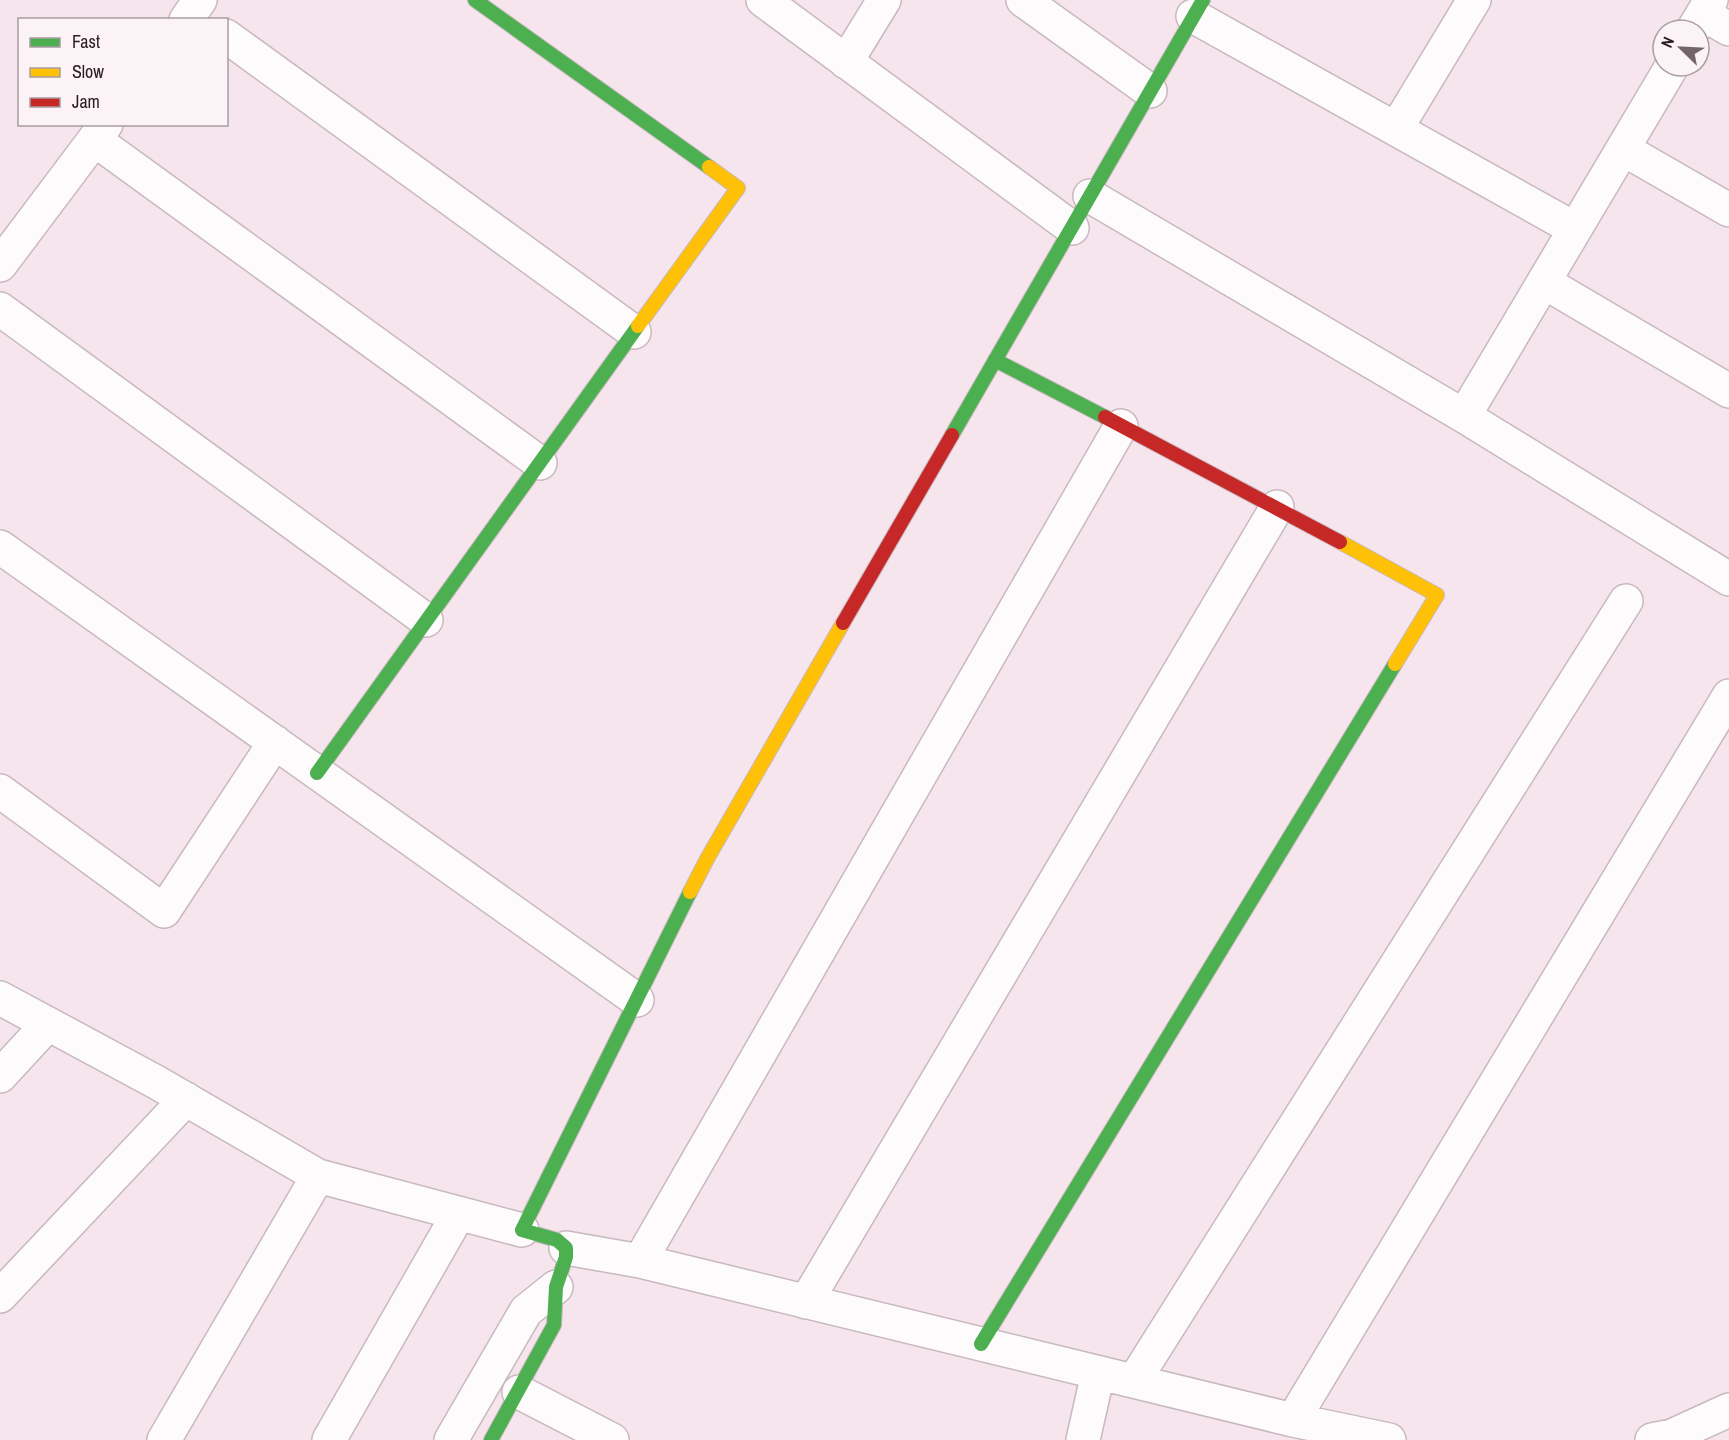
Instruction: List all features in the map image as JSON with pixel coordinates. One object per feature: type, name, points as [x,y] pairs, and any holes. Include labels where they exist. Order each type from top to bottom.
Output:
[{"type":"street","points":[[316,772],[738,188],[475,0]]},
{"type":"street","points":[[763,0],[1072,228]]},
{"type":"street","points":[[846,62],[884,0]]},
{"type":"street","points":[[1023,0],[1150,91]]},
{"type":"street","points":[[1396,129],[1474,0]]},
{"type":"street","points":[[522,1230],[707,859],[1198,8],[1396,129],[1575,229]]},
{"type":"street","points":[[228,37],[634,332]]},
{"type":"street","points":[[1464,416],[1665,78]]},
{"type":"street","points":[[0,265],[101,132],[540,463]]},
{"type":"street","points":[[1623,149],[1729,210]]},
{"type":"street","points":[[1090,196],[1464,416],[1729,579]]},
{"type":"street","points":[[1544,282],[1729,391]]},
{"type":"street","points":[[0,309],[426,620]]},
{"type":"street","points":[[981,1344],[1437,595],[1277,507],[995,360]]},
{"type":"street","points":[[640,1261],[1121,426]]},
{"type":"street","points":[[806,1302],[1277,507]]},
{"type":"street","points":[[0,547],[637,1000]]},
{"type":"street","points":[[1134,1381],[1626,601]]},
{"type":"street","points":[[1293,1420],[1729,696]]},
{"type":"street","points":[[0,791],[164,911],[274,742]]},
{"type":"street","points":[[0,998],[186,1099],[318,1176],[557,1240],[566,1248],[640,1261],[1293,1420],[1389,1440]]},
{"type":"street","points":[[0,1076],[48,1024]]},
{"type":"street","points":[[0,1296],[186,1099]]},
{"type":"street","points":[[164,1440],[318,1176]]},
{"type":"street","points":[[329,1440],[459,1214]]},
{"type":"street","points":[[491,1440],[554,1325],[556,1287],[566,1257],[566,1248]]},
{"type":"street","points":[[451,1440],[526,1311],[556,1287]]},
{"type":"street","points":[[1083,1440],[1098,1373]]},
{"type":"street","points":[[519,1392],[612,1440]]},
{"type":"street","points":[[1652,1440],[1672,1436],[1729,1410]]},
{"type":"traffic: fast","points":[[475,0],[709,167]]},
{"type":"traffic: fast","points":[[952,435],[1203,0]]},
{"type":"traffic: fast","points":[[317,773],[638,326]]},
{"type":"traffic: fast","points":[[995,360],[1105,417]]},
{"type":"traffic: fast","points":[[981,1344],[1395,664]]},
{"type":"traffic: fast","points":[[491,1440],[554,1325],[556,1287],[566,1257],[566,1248],[557,1240],[522,1230],[690,892]]},
{"type":"traffic: slow","points":[[638,326],[738,188],[709,167]]},
{"type":"traffic: slow","points":[[1340,542],[1437,595],[1395,664]]},
{"type":"traffic: slow","points":[[690,892],[843,623]]},
{"type":"traffic: jam","points":[[1105,417],[1340,542]]},
{"type":"traffic: jam","points":[[843,623],[952,435]]}]
